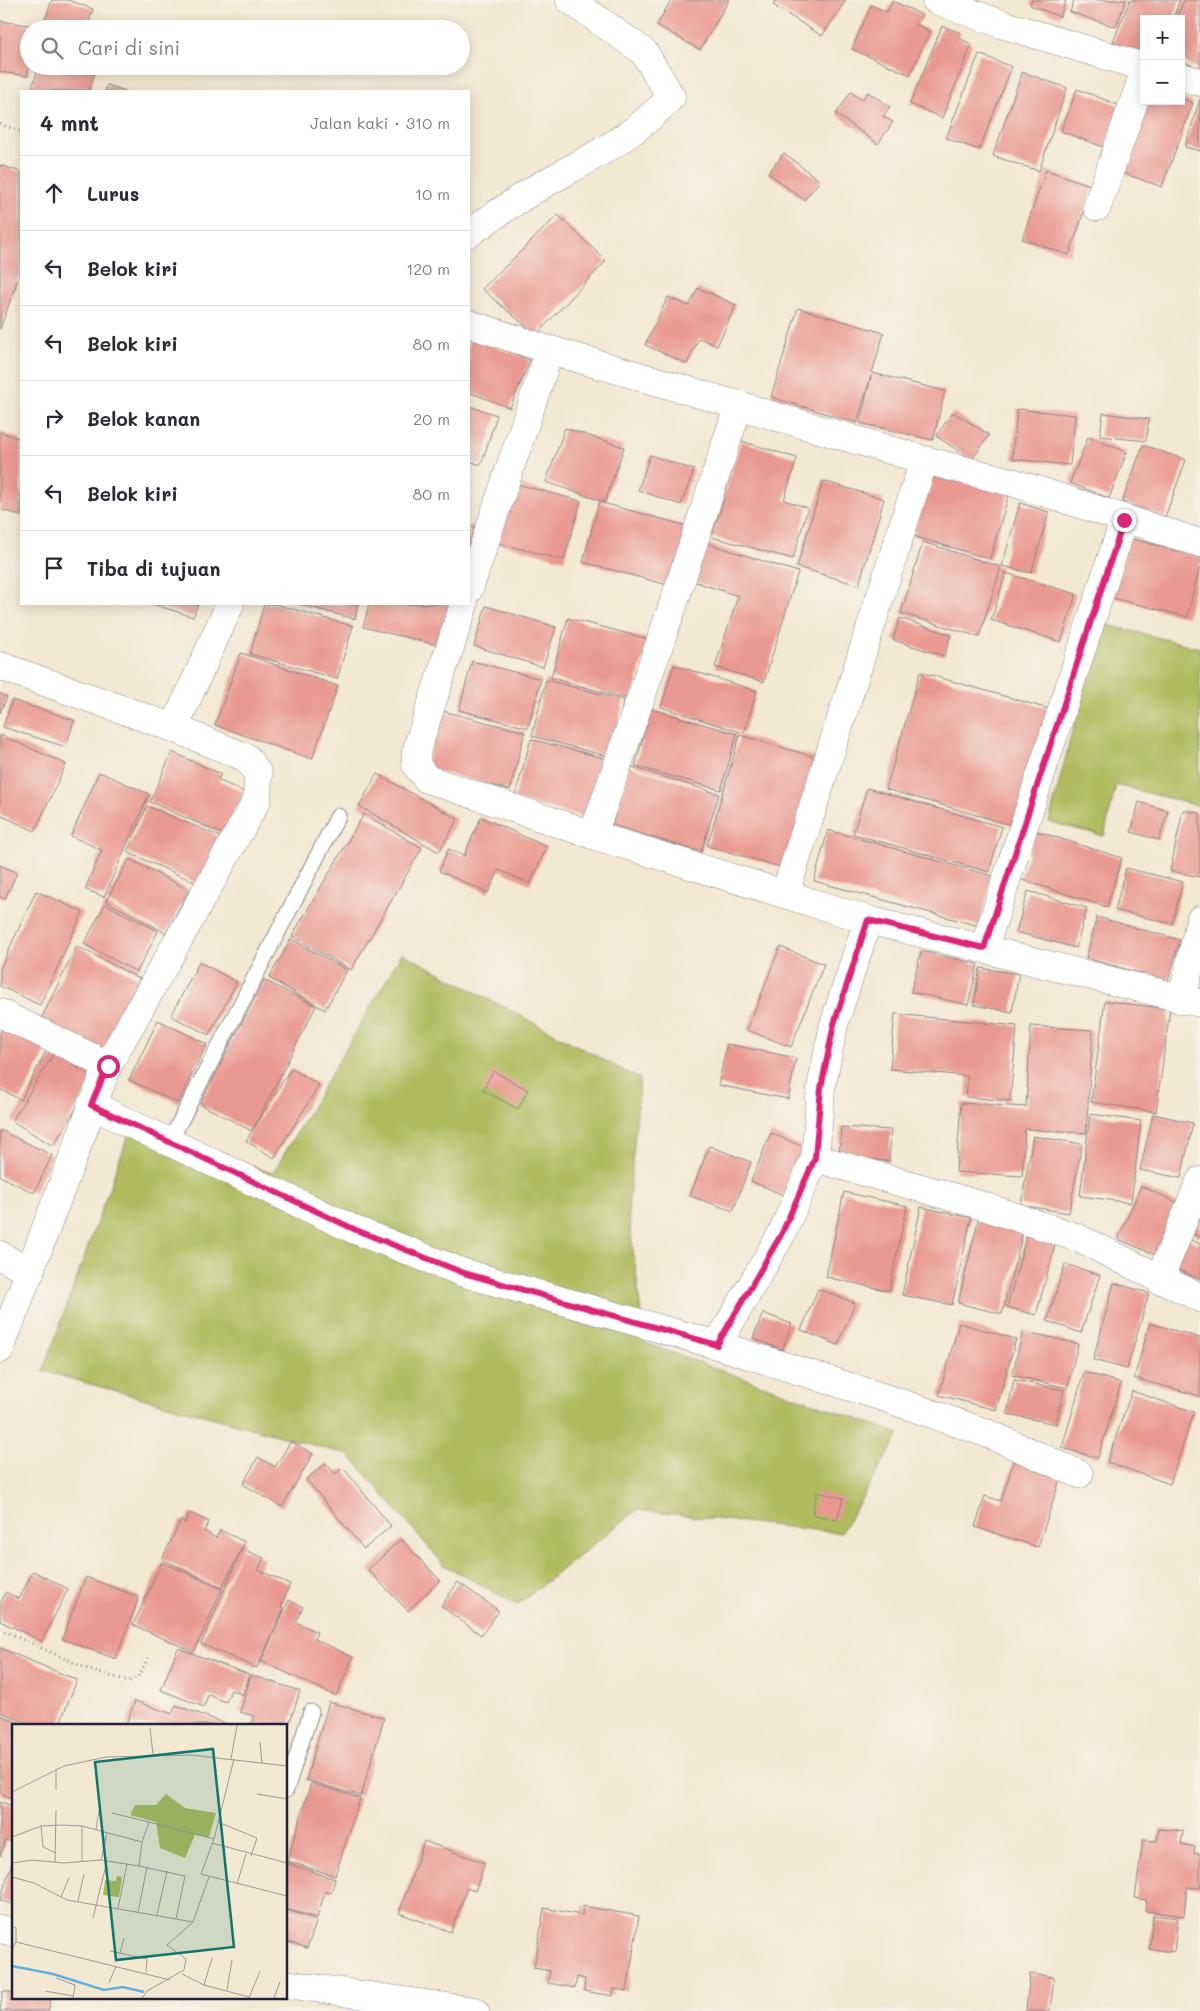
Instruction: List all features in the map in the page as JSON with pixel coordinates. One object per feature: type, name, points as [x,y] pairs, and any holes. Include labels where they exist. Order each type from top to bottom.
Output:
[{"type":"street","points":[[470,232],[540,186],[630,135],[650,120],[671,97],[644,52],[570,0]]},
{"type":"street","points":[[936,0],[1001,24],[1140,66]]},
{"type":"street","points":[[1185,78],[1200,82]]},
{"type":"street","points":[[1097,207],[1140,84]]},
{"type":"street","points":[[470,324],[550,350],[739,404],[924,460],[1015,483],[1124,520],[1200,542]]},
{"type":"street","points":[[470,586],[550,350]]},
{"type":"street","points":[[593,835],[672,608],[739,404]]},
{"type":"street","points":[[785,894],[924,460]]},
{"type":"street","points":[[984,948],[1124,520]]},
{"type":"street","points":[[174,728],[230,605]]},
{"type":"street","points":[[464,605],[416,752],[416,765],[421,773],[435,783],[593,835],[868,920],[1191,1001],[1200,920]]},
{"type":"street","points":[[0,666],[174,728],[247,758],[258,774],[257,800],[108,1066],[91,1105],[30,1273],[0,1349]]},
{"type":"street","points":[[717,1345],[782,1233],[815,1158],[821,1088],[834,1024],[868,920]]},
{"type":"street","points":[[0,1014],[108,1066]]},
{"type":"street","points":[[91,1105],[356,1230],[464,1273],[717,1345],[914,1407],[988,1434],[1079,1474]]},
{"type":"street","points":[[815,1158],[977,1204],[1078,1238],[1159,1280],[1200,1298]]},
{"type":"street","points":[[1159,1280],[1200,1181]]},
{"type":"street","points":[[0,1255],[30,1273]]},
{"type":"street","points":[[288,1984],[475,2011]]},
{"type":"lane","points":[[170,1141],[338,816]]},
{"type":"lane","points":[[288,1784],[311,1712]]},
{"type":"path","points":[[0,124],[20,131]]},
{"type":"path","points":[[0,1629],[92,1671],[129,1681],[138,1677],[149,1656]]},
{"type":"green space","points":[[1100,623],[1200,648],[1200,806],[1116,785],[1104,836],[1049,822]]},
{"type":"green space","points":[[402,953],[640,1079],[628,1210],[645,1343],[900,1434],[841,1533],[637,1510],[517,1605],[444,1565],[349,1455],[43,1371],[131,1128],[273,1173]]},
{"type":"building","points":[[52,0],[68,0],[93,9],[90,20],[45,20]]},
{"type":"building","points":[[671,0],[729,0],[700,50],[657,25]]},
{"type":"building","points":[[776,0],[846,0],[822,36],[773,5]]},
{"type":"building","points":[[1032,0],[1066,0],[1060,17],[1030,5]]},
{"type":"building","points":[[1074,0],[1126,0],[1116,27],[1070,12]]},
{"type":"building","points":[[1130,0],[1180,0],[1174,15],[1140,15],[1140,58],[1111,47]]},
{"type":"building","points":[[1184,0],[1200,0],[1200,69],[1185,63],[1185,15],[1178,15]]},
{"type":"building","points":[[893,1],[922,15],[917,25],[930,31],[910,75],[852,49],[871,5],[887,12]]},
{"type":"building","points":[[0,21],[20,24],[20,75],[0,72]]},
{"type":"building","points":[[942,26],[961,33],[958,38],[972,44],[942,118],[910,104]]},
{"type":"building","points":[[979,54],[1012,67],[979,150],[946,138]]},
{"type":"building","points":[[1022,72],[1067,88],[1039,171],[993,156]]},
{"type":"building","points":[[36,75],[94,75],[89,90],[31,90]]},
{"type":"building","points":[[107,85],[123,90],[105,90]]},
{"type":"building","points":[[1077,89],[1121,106],[1106,148],[1061,131]]},
{"type":"building","points":[[851,92],[862,100],[868,92],[890,107],[883,116],[893,122],[878,144],[836,114]]},
{"type":"building","points":[[1200,99],[1200,151],[1185,147]]},
{"type":"building","points":[[1185,100],[1193,103],[1162,187],[1114,170],[1142,105],[1185,105]]},
{"type":"building","points":[[784,153],[820,181],[804,200],[768,173]]},
{"type":"building","points":[[0,165],[20,172],[20,274],[0,329]]},
{"type":"building","points":[[1046,170],[1093,186],[1069,255],[1022,239]]},
{"type":"building","points":[[558,215],[606,261],[536,335],[482,289]]},
{"type":"building","points":[[698,288],[736,305],[717,346],[699,338],[687,364],[645,345],[668,297],[689,306]]},
{"type":"building","points":[[798,308],[884,333],[872,373],[945,391],[933,440],[860,423],[871,376],[857,423],[771,397]]},
{"type":"building","points":[[470,336],[530,360],[510,408],[470,392]]},
{"type":"building","points":[[470,406],[497,415],[481,465],[470,461]]},
{"type":"building","points":[[1017,409],[1075,415],[1070,465],[1012,459]]},
{"type":"building","points":[[953,412],[989,435],[972,460],[936,436]]},
{"type":"building","points":[[1103,413],[1149,419],[1146,441],[1100,436]]},
{"type":"building","points":[[565,428],[624,447],[605,502],[546,482]]},
{"type":"building","points":[[0,432],[20,439],[20,516],[0,509]]},
{"type":"building","points":[[1088,437],[1127,452],[1109,498],[1070,483]]},
{"type":"building","points":[[741,441],[797,458],[784,500],[808,508],[793,559],[712,537]]},
{"type":"building","points":[[1143,445],[1186,460],[1165,517],[1122,502]]},
{"type":"building","points":[[650,455],[694,470],[681,505],[638,490]]},
{"type":"building","points":[[932,472],[1009,494],[990,559],[913,536]]},
{"type":"building","points":[[823,481],[884,499],[859,585],[797,567]]},
{"type":"building","points":[[513,483],[581,501],[564,560],[498,543]]},
{"type":"building","points":[[599,502],[691,527],[675,587],[583,562]]},
{"type":"building","points":[[1020,503],[1049,512],[1031,573],[1002,566]]},
{"type":"building","points":[[470,525],[483,530],[470,568]]},
{"type":"building","points":[[1129,538],[1200,557],[1200,566],[1187,617],[1113,598]]},
{"type":"building","points":[[703,542],[798,572],[764,682],[715,667],[738,596],[690,580]]},
{"type":"building","points":[[923,542],[1001,567],[979,637],[901,613]]},
{"type":"building","points":[[1006,573],[1076,594],[1061,642],[991,620]]},
{"type":"building","points":[[156,605],[198,605],[193,617]]},
{"type":"building","points":[[264,605],[279,605],[353,626],[337,679],[250,654]]},
{"type":"building","points":[[302,605],[358,605],[355,619]]},
{"type":"building","points":[[369,605],[457,605],[446,647],[363,627]]},
{"type":"building","points":[[486,606],[556,627],[543,667],[474,646]]},
{"type":"building","points":[[568,618],[648,639],[632,700],[551,678]]},
{"type":"building","points":[[900,618],[951,635],[944,656],[893,640]]},
{"type":"building","points":[[241,653],[338,686],[312,759],[215,725]]},
{"type":"building","points":[[472,661],[541,679],[528,728],[459,710]]},
{"type":"building","points":[[674,665],[757,691],[744,733],[661,707]]},
{"type":"building","points":[[920,672],[1049,709],[1015,826],[886,789]]},
{"type":"building","points":[[546,680],[624,700],[610,757],[532,736]]},
{"type":"building","points":[[0,693],[7,697],[0,713]]},
{"type":"building","points":[[12,700],[74,720],[66,747],[3,727]]},
{"type":"building","points":[[651,709],[737,734],[721,790],[635,766]]},
{"type":"building","points":[[442,711],[525,732],[510,790],[426,768]]},
{"type":"building","points":[[0,735],[66,764],[35,831],[0,815]]},
{"type":"building","points":[[740,735],[821,759],[788,869],[707,846]]},
{"type":"building","points":[[531,739],[607,759],[591,819],[514,799]]},
{"type":"building","points":[[172,752],[221,774],[218,780],[244,792],[225,835],[150,802]]},
{"type":"building","points":[[629,766],[719,794],[701,852],[612,825]]},
{"type":"building","points":[[99,772],[149,794],[104,897],[85,889],[102,850],[71,836]]},
{"type":"building","points":[[377,774],[458,819],[439,852],[359,806]]},
{"type":"building","points":[[867,788],[1002,827],[989,872],[853,834]]},
{"type":"building","points":[[1139,802],[1168,811],[1159,840],[1131,832]]},
{"type":"building","points":[[147,806],[223,838],[201,885],[127,852]]},
{"type":"building","points":[[1183,810],[1200,813],[1200,877],[1170,871]]},
{"type":"building","points":[[364,814],[422,848],[351,970],[292,936]]},
{"type":"building","points":[[481,817],[547,847],[530,884],[499,870],[488,893],[439,871],[448,849],[464,856]]},
{"type":"building","points":[[828,830],[993,876],[979,926],[814,881]]},
{"type":"building","points":[[1036,831],[1122,858],[1107,907],[1020,879]]},
{"type":"building","points":[[129,859],[189,890],[166,933],[106,901]]},
{"type":"building","points":[[0,865],[17,873],[5,899],[0,897]]},
{"type":"building","points":[[1126,868],[1183,882],[1172,924],[1115,910]]},
{"type":"building","points":[[36,891],[83,912],[40,1005],[0,986],[0,969]]},
{"type":"building","points":[[1028,891],[1087,908],[1076,948],[1016,932]]},
{"type":"building","points":[[105,904],[158,931],[137,972],[84,944]]},
{"type":"building","points":[[1097,917],[1180,940],[1168,981],[1086,958]]},
{"type":"building","points":[[291,939],[347,970],[325,1010],[269,978]]},
{"type":"building","points":[[77,946],[140,979],[103,1051],[41,1019]]},
{"type":"building","points":[[780,947],[824,964],[791,1047],[747,1030]]},
{"type":"building","points":[[921,951],[978,964],[968,1005],[911,992]]},
{"type":"building","points":[[199,962],[237,982],[209,1035],[171,1016]]},
{"type":"building","points":[[980,968],[1019,974],[1012,1012],[974,1005]]},
{"type":"building","points":[[264,980],[316,1006],[252,1131],[200,1104]]},
{"type":"building","points":[[1105,1001],[1170,1009],[1156,1112],[1091,1102]]},
{"type":"building","points":[[895,1014],[1017,1026],[1010,1101],[966,1097],[968,1076],[890,1069]]},
{"type":"building","points":[[158,1020],[207,1044],[178,1103],[129,1080]]},
{"type":"building","points":[[5,1023],[49,1045],[21,1100],[0,1089],[0,1033]]},
{"type":"building","points":[[1031,1026],[1093,1030],[1086,1133],[1025,1129],[1022,1176],[956,1172],[961,1103],[1026,1107]]},
{"type":"building","points":[[727,1044],[796,1058],[788,1099],[718,1085]]},
{"type":"building","points":[[54,1053],[95,1078],[53,1146],[12,1121]]},
{"type":"building","points":[[291,1068],[319,1085],[274,1158],[246,1141]]},
{"type":"building","points":[[493,1071],[528,1090],[518,1109],[483,1090]]},
{"type":"building","points":[[1090,1114],[1141,1121],[1131,1203],[1080,1196]]},
{"type":"building","points":[[1153,1114],[1193,1123],[1181,1178],[1140,1170]]},
{"type":"building","points":[[841,1127],[891,1130],[889,1161],[839,1157]]},
{"type":"building","points":[[0,1130],[52,1155],[34,1193],[0,1176]]},
{"type":"building","points":[[771,1133],[813,1151],[793,1199],[751,1181]]},
{"type":"building","points":[[1033,1136],[1082,1144],[1069,1213],[1021,1205]]},
{"type":"building","points":[[709,1146],[751,1162],[733,1211],[690,1196]]},
{"type":"building","points":[[1141,1186],[1187,1207],[1165,1259],[1118,1239]]},
{"type":"building","points":[[844,1192],[907,1206],[889,1291],[826,1277]]},
{"type":"building","points":[[921,1207],[971,1218],[952,1305],[902,1295]]},
{"type":"building","points":[[1200,1209],[1200,1237],[1190,1232]]},
{"type":"building","points":[[979,1217],[1024,1228],[1002,1314],[958,1303]]},
{"type":"building","points":[[1027,1234],[1056,1242],[1036,1315],[1007,1307]]},
{"type":"building","points":[[1182,1236],[1200,1244],[1200,1279],[1169,1266]]},
{"type":"building","points":[[1065,1264],[1100,1275],[1081,1333],[1047,1321]]},
{"type":"building","points":[[1114,1283],[1149,1293],[1127,1369],[1093,1360]]},
{"type":"building","points":[[818,1289],[855,1303],[838,1345],[801,1330]]},
{"type":"building","points":[[763,1313],[792,1324],[782,1350],[753,1338]]},
{"type":"building","points":[[959,1323],[1016,1339],[996,1410],[939,1395]]},
{"type":"building","points":[[1150,1323],[1200,1338],[1200,1396],[1134,1378]]},
{"type":"building","points":[[1023,1331],[1078,1344],[1067,1388],[1012,1375]]},
{"type":"building","points":[[1084,1372],[1121,1383],[1098,1458],[1062,1448]]},
{"type":"building","points":[[1014,1380],[1064,1390],[1056,1424],[1007,1414]]},
{"type":"building","points":[[1132,1391],[1194,1412],[1170,1484],[1107,1462]]},
{"type":"building","points":[[291,1441],[313,1454],[282,1507],[243,1484],[258,1457],[275,1467]]},
{"type":"building","points":[[1014,1460],[1061,1476],[1038,1547],[975,1527],[985,1496],[1001,1501]]},
{"type":"building","points":[[326,1463],[335,1474],[343,1468],[391,1526],[364,1549],[306,1479]]},
{"type":"building","points":[[817,1492],[843,1498],[837,1520],[812,1514]]},
{"type":"building","points":[[190,1513],[209,1522],[204,1531],[216,1538],[220,1530],[245,1542],[222,1588],[162,1559],[181,1520],[185,1523]]},
{"type":"building","points":[[401,1539],[440,1580],[408,1611],[368,1570]]},
{"type":"building","points":[[242,1549],[264,1558],[258,1570],[290,1584],[281,1607],[284,1608],[257,1668],[201,1644]]},
{"type":"building","points":[[162,1562],[222,1589],[194,1652],[133,1625]]},
{"type":"building","points":[[33,1571],[68,1589],[42,1641],[0,1621],[0,1604],[6,1592],[19,1599]]},
{"type":"building","points":[[86,1577],[139,1597],[116,1659],[62,1639]]},
{"type":"building","points":[[458,1582],[499,1611],[481,1635],[441,1606]]},
{"type":"building","points":[[289,1600],[303,1607],[296,1622],[317,1632],[314,1639],[353,1657],[336,1696],[261,1661]]},
{"type":"building","points":[[0,1648],[77,1680],[59,1724],[30,1724],[0,1712]]},
{"type":"building","points":[[178,1648],[250,1675],[243,1695],[231,1690],[226,1702],[208,1695],[204,1707],[161,1690]]},
{"type":"building","points":[[251,1675],[300,1691],[288,1728],[288,1724],[252,1724],[254,1716],[240,1712]]},
{"type":"building","points":[[135,1701],[172,1714],[176,1705],[226,1724],[126,1724]]},
{"type":"building","points":[[329,1702],[384,1718],[361,1796],[306,1780]]},
{"type":"building","points":[[0,1715],[22,1724],[12,1724],[12,1798],[0,1793]]},
{"type":"building","points":[[311,1783],[360,1798],[335,1876],[288,1861]]},
{"type":"building","points":[[0,1802],[12,1805],[12,1842],[6,1840],[0,1856]]},
{"type":"building","points":[[1159,1829],[1183,1831],[1181,1844],[1195,1847],[1194,1853],[1200,1854],[1200,1888],[1187,1887],[1184,1916],[1145,1911],[1146,1900],[1135,1898],[1143,1840],[1157,1841]]},
{"type":"building","points":[[424,1841],[485,1863],[475,1891],[467,1888],[451,1932],[399,1913]]},
{"type":"building","points":[[12,1863],[12,1904],[0,1900]]},
{"type":"building","points":[[288,1864],[335,1879],[331,1893],[325,1891],[317,1918],[288,1910]]},
{"type":"building","points":[[583,1906],[639,1916],[627,1991],[614,1989],[613,1996],[584,1991],[585,1979],[577,1977],[575,1988],[548,1983],[550,1971],[534,1968],[544,1908],[582,1915]]},
{"type":"building","points":[[288,1911],[317,1920],[307,1948],[288,1942]]},
{"type":"building","points":[[1153,1915],[1178,1918],[1174,1952],[1149,1949]]},
{"type":"building","points":[[1030,1974],[1054,1977],[1050,2011],[1026,2011]]},
{"type":"building","points":[[3,1991],[12,1993],[12,1998],[51,1999],[48,2011],[0,2011]]},
{"type":"route","points":[[108,1066],[91,1105],[356,1230],[464,1273],[717,1345],[782,1233],[815,1158],[821,1088],[834,1024],[868,920],[984,948],[1060,722],[1124,520]]}]
